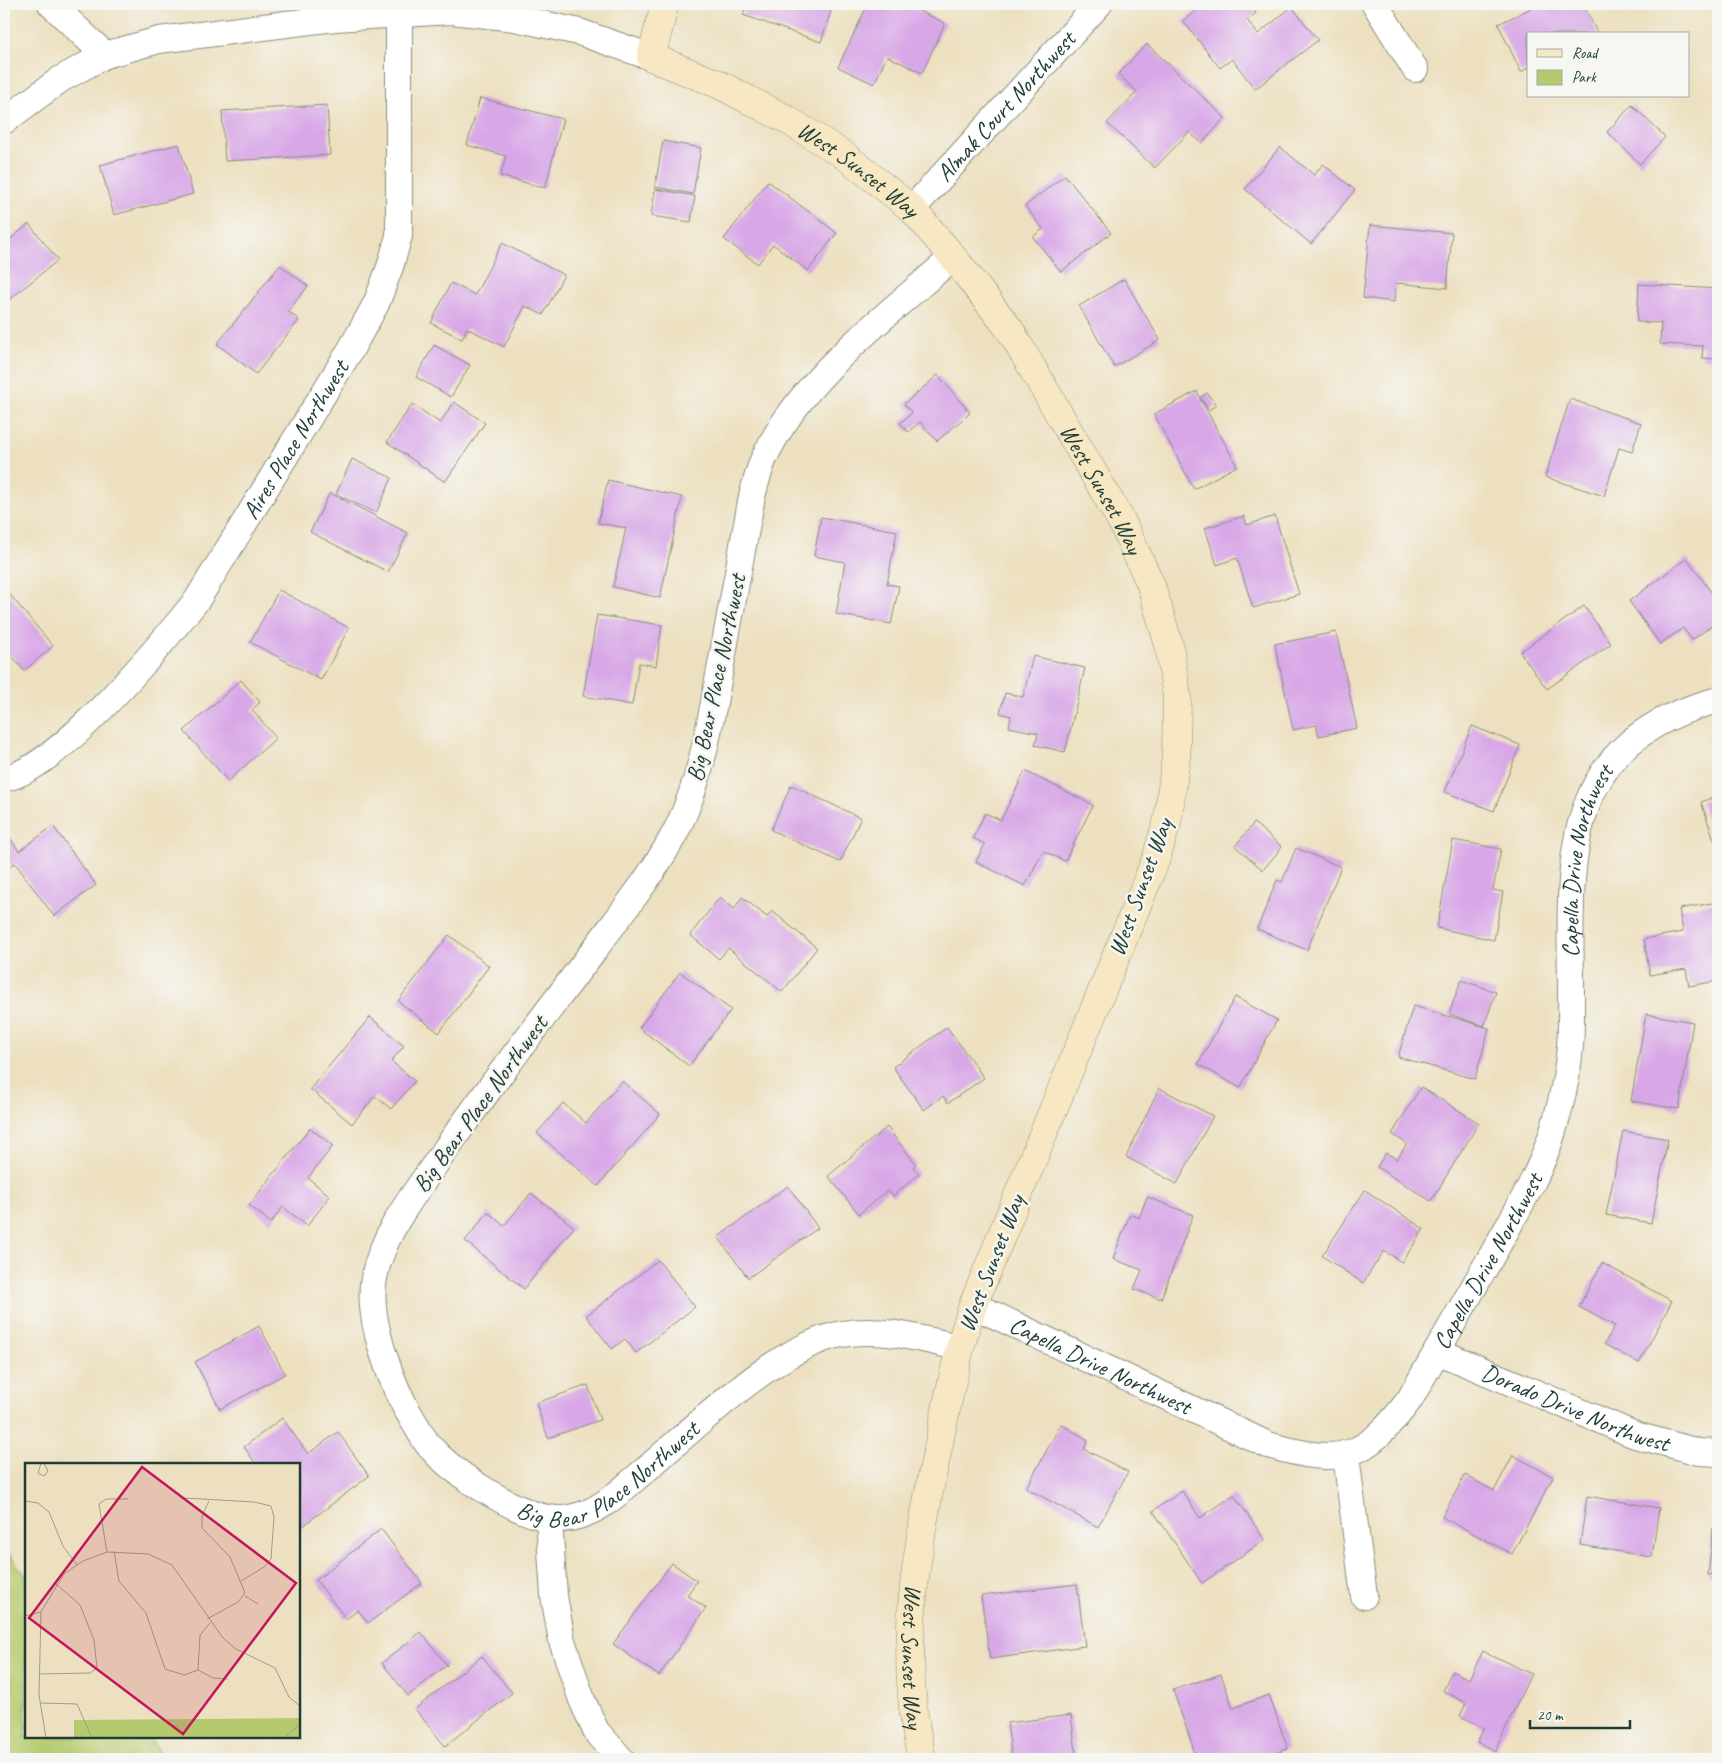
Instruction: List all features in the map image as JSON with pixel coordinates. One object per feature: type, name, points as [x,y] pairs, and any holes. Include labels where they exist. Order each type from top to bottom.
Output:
[{"type":"street","points":[[51,4],[105,55]]},
{"type":"street","points":[[4,121],[60,79],[105,55],[159,40],[399,13],[452,11],[514,18],[579,32],[651,57],[665,4]]},
{"type":"street","name":"Almak Court Northwest","points":[[912,209],[1099,4]]},
{"type":"street","points":[[1375,4],[1416,69]]},
{"type":"street","name":"Aires Place Northwest","points":[[4,778],[30,767],[70,739],[139,668],[197,600],[376,304],[400,236],[399,13]]},
{"type":"street","name":"West Sunset Way","points":[[651,57],[718,84],[786,119],[844,155],[912,209],[953,257],[1010,330],[1122,522],[1151,585],[1169,645],[1177,696],[1174,775],[1168,819],[1156,859],[972,1305],[959,1347],[921,1527],[909,1635],[911,1688],[922,1759]]},
{"type":"street","name":"Big Bear Place Northwest","points":[[953,257],[839,358],[807,394],[777,434],[764,457],[752,496],[701,770],[678,826],[642,885],[468,1118],[406,1206],[385,1242],[373,1280],[374,1314],[387,1364],[410,1416],[431,1449],[463,1476],[509,1504],[549,1519],[572,1518],[591,1511],[615,1496],[742,1389],[788,1355],[813,1342],[840,1334],[868,1331],[900,1334],[959,1347]]},
{"type":"street","name":"Capella Drive Northwest","points":[[972,1305],[1268,1445],[1320,1457],[1346,1456],[1367,1446],[1388,1427],[1410,1399],[1535,1179],[1552,1134],[1564,1084],[1572,1024],[1570,894],[1576,845],[1587,801],[1604,769],[1630,743],[1672,717],[1695,706],[1718,700]]},
{"type":"street","name":"Dorado Drive Northwest","points":[[1437,1352],[1635,1435],[1690,1450],[1718,1454]]},
{"type":"street","points":[[1346,1456],[1364,1596]]},
{"type":"street","points":[[549,1519],[554,1596],[562,1641],[582,1700],[596,1731],[620,1759]]},
{"type":"green space","points":[[4,1547],[25,1575],[25,1738],[150,1738],[166,1759],[4,1759]]},
{"type":"building","points":[[747,4],[833,4],[821,42],[743,15]]},
{"type":"building","points":[[868,4],[904,4],[945,23],[922,73],[887,56],[874,84],[838,67]]},
{"type":"building","points":[[1205,4],[1249,4],[1256,13],[1247,20],[1258,34],[1292,7],[1318,40],[1255,89],[1232,59],[1220,68],[1183,21]]},
{"type":"building","points":[[1540,4],[1583,4],[1597,32],[1527,32],[1527,69],[1521,72],[1498,24]]},
{"type":"building","points":[[1147,44],[1225,118],[1202,143],[1189,132],[1155,168],[1107,123],[1137,92],[1118,74]]},
{"type":"building","points":[[480,98],[563,119],[545,188],[500,176],[506,156],[467,145]]},
{"type":"building","points":[[327,105],[330,155],[225,161],[222,111]]},
{"type":"building","points":[[1632,105],[1665,137],[1640,164],[1607,132]]},
{"type":"building","points":[[663,141],[701,148],[693,194],[655,187]]},
{"type":"building","points":[[179,144],[193,194],[114,215],[100,165]]},
{"type":"building","points":[[1280,147],[1314,175],[1323,164],[1355,190],[1311,244],[1245,189]]},
{"type":"building","points":[[1065,175],[1111,233],[1061,272],[1033,237],[1043,229],[1025,206]]},
{"type":"building","points":[[768,181],[837,233],[808,271],[773,244],[758,264],[724,239]]},
{"type":"building","points":[[655,189],[695,196],[691,222],[651,216]]},
{"type":"building","points":[[29,224],[58,260],[4,304],[4,244]]},
{"type":"building","points":[[1370,225],[1452,233],[1447,288],[1396,283],[1394,302],[1363,298]]},
{"type":"building","points":[[502,243],[564,275],[543,315],[525,306],[504,347],[467,328],[462,339],[431,323],[451,283],[475,295]]},
{"type":"building","points":[[280,265],[308,286],[288,311],[299,320],[256,374],[217,344]]},
{"type":"building","points":[[1124,279],[1160,340],[1114,367],[1079,306]]},
{"type":"building","points":[[1639,284],[1718,289],[1718,359],[1702,358],[1703,346],[1660,344],[1661,323],[1637,322]]},
{"type":"building","points":[[434,345],[470,365],[451,397],[416,377]]},
{"type":"building","points":[[938,375],[970,413],[937,441],[920,422],[908,432],[900,423],[912,413],[904,404]]},
{"type":"building","points":[[1197,391],[1237,466],[1194,489],[1154,414]]},
{"type":"building","points":[[1207,393],[1216,405],[1209,410],[1200,398]]},
{"type":"building","points":[[1570,399],[1641,423],[1632,452],[1619,448],[1604,496],[1545,477]]},
{"type":"building","points":[[454,402],[485,423],[445,482],[387,442],[412,404],[440,423]]},
{"type":"building","points":[[352,459],[392,478],[376,513],[336,494]]},
{"type":"building","points":[[608,480],[682,497],[660,598],[613,587],[626,528],[598,523]]},
{"type":"building","points":[[330,493],[408,533],[388,572],[310,532]]},
{"type":"building","points":[[1244,516],[1247,525],[1275,516],[1299,594],[1253,608],[1237,558],[1217,565],[1205,528]]},
{"type":"building","points":[[821,517],[897,531],[887,584],[899,586],[891,624],[836,614],[845,562],[814,556]]},
{"type":"building","points":[[1687,558],[1718,602],[1718,621],[1692,640],[1683,628],[1660,644],[1629,601]]},
{"type":"building","points":[[4,588],[53,646],[24,671],[4,646]]},
{"type":"building","points":[[279,590],[349,628],[321,680],[250,642]]},
{"type":"building","points":[[1584,606],[1611,644],[1547,689],[1520,652]]},
{"type":"building","points":[[597,615],[662,625],[656,666],[639,663],[632,705],[583,696]]},
{"type":"building","points":[[1336,632],[1357,728],[1319,736],[1316,725],[1293,730],[1275,644]]},
{"type":"building","points":[[1033,656],[1085,668],[1065,752],[1035,745],[1038,733],[1009,727],[1011,716],[1000,713],[1005,693],[1023,697]]},
{"type":"building","points":[[241,680],[260,702],[252,710],[276,738],[228,781],[184,731]]},
{"type":"building","points":[[1472,726],[1520,745],[1494,811],[1445,792]]},
{"type":"building","points":[[1025,771],[1093,805],[1065,861],[1043,851],[1025,886],[976,862],[985,844],[973,838],[985,813],[1001,820]]},
{"type":"building","points":[[791,785],[861,818],[840,862],[771,830]]},
{"type":"building","points":[[1718,796],[1718,851],[1701,802]]},
{"type":"building","points":[[1254,823],[1282,847],[1263,870],[1235,846]]},
{"type":"building","points":[[53,826],[96,885],[54,916],[15,863],[4,871],[4,838],[8,835],[19,851]]},
{"type":"building","points":[[1453,840],[1501,849],[1493,890],[1503,892],[1494,940],[1437,928]]},
{"type":"building","points":[[1296,848],[1341,867],[1307,950],[1257,929],[1277,880],[1282,882]]},
{"type":"building","points":[[720,897],[734,909],[742,897],[767,917],[772,911],[817,948],[782,992],[728,948],[719,959],[690,935]]},
{"type":"building","points":[[1718,902],[1718,981],[1689,986],[1686,969],[1650,975],[1644,939],[1683,932],[1679,909]]},
{"type":"building","points":[[449,935],[489,966],[439,1033],[398,1001]]},
{"type":"building","points":[[680,972],[731,1010],[689,1066],[639,1028]]},
{"type":"building","points":[[1461,980],[1496,992],[1484,1026],[1449,1014]]},
{"type":"building","points":[[1235,997],[1277,1020],[1240,1088],[1198,1064]]},
{"type":"building","points":[[1413,1006],[1489,1028],[1475,1079],[1398,1057]]},
{"type":"building","points":[[1646,1014],[1693,1022],[1679,1109],[1631,1101]]},
{"type":"building","points":[[370,1017],[404,1046],[391,1061],[415,1081],[391,1109],[375,1096],[352,1124],[310,1089]]},
{"type":"building","points":[[947,1027],[984,1078],[948,1103],[943,1096],[924,1110],[893,1067]]},
{"type":"building","points":[[622,1081],[660,1114],[598,1186],[537,1133],[563,1103],[586,1123]]},
{"type":"building","points":[[1421,1087],[1479,1123],[1431,1201],[1377,1167],[1386,1153],[1397,1159],[1407,1144],[1392,1134]]},
{"type":"building","points":[[1159,1088],[1213,1116],[1177,1184],[1126,1157]]},
{"type":"building","points":[[887,1127],[916,1164],[913,1167],[919,1174],[893,1196],[888,1190],[859,1214],[828,1176]]},
{"type":"building","points":[[310,1128],[333,1146],[308,1178],[330,1196],[307,1226],[283,1207],[271,1223],[249,1205]]},
{"type":"building","points":[[1623,1131],[1668,1139],[1651,1223],[1606,1215]]},
{"type":"building","points":[[788,1186],[818,1228],[748,1278],[718,1237]]},
{"type":"building","points":[[1365,1190],[1424,1229],[1402,1262],[1384,1251],[1363,1283],[1322,1256]]},
{"type":"building","points":[[531,1193],[574,1227],[524,1289],[465,1241],[488,1212],[504,1226]]},
{"type":"building","points":[[1147,1197],[1193,1215],[1161,1299],[1134,1289],[1142,1270],[1113,1259],[1130,1214],[1139,1218]]},
{"type":"building","points":[[658,1260],[695,1307],[636,1353],[625,1339],[612,1349],[586,1316]]},
{"type":"building","points":[[1602,1263],[1672,1301],[1639,1363],[1604,1344],[1615,1326],[1579,1307]]},
{"type":"building","points":[[259,1326],[285,1374],[220,1409],[195,1362]]},
{"type":"building","points":[[588,1385],[600,1420],[548,1438],[536,1403]]},
{"type":"building","points":[[282,1418],[308,1454],[338,1432],[369,1476],[300,1528],[300,1463],[255,1463],[244,1447]]},
{"type":"building","points":[[1061,1424],[1088,1440],[1084,1449],[1128,1472],[1098,1527],[1026,1488]]},
{"type":"building","points":[[1513,1455],[1553,1477],[1512,1554],[1442,1517],[1465,1475],[1494,1491]]},
{"type":"building","points":[[1182,1491],[1200,1518],[1234,1495],[1265,1540],[1202,1583],[1153,1511]]},
{"type":"building","points":[[1587,1496],[1659,1508],[1652,1557],[1580,1545]]},
{"type":"building","points":[[1713,1528],[1718,1528],[1718,1576],[1708,1575]]},
{"type":"building","points":[[381,1529],[422,1583],[368,1623],[358,1610],[346,1619],[316,1580]]},
{"type":"building","points":[[672,1563],[697,1581],[687,1595],[706,1608],[659,1676],[613,1644]]},
{"type":"building","points":[[1077,1584],[1085,1646],[990,1659],[981,1596]]},
{"type":"building","points":[[421,1632],[447,1665],[408,1696],[382,1663]]},
{"type":"building","points":[[1483,1651],[1531,1674],[1495,1751],[1477,1742],[1484,1728],[1460,1716],[1466,1703],[1443,1691],[1452,1671],[1469,1679]]},
{"type":"building","points":[[482,1656],[512,1693],[445,1746],[415,1709]]},
{"type":"building","points":[[1221,1674],[1233,1708],[1269,1695],[1288,1749],[1259,1759],[1197,1759],[1173,1690]]},
{"type":"building","points":[[1071,1715],[1077,1759],[1012,1759],[1007,1723]]}]
